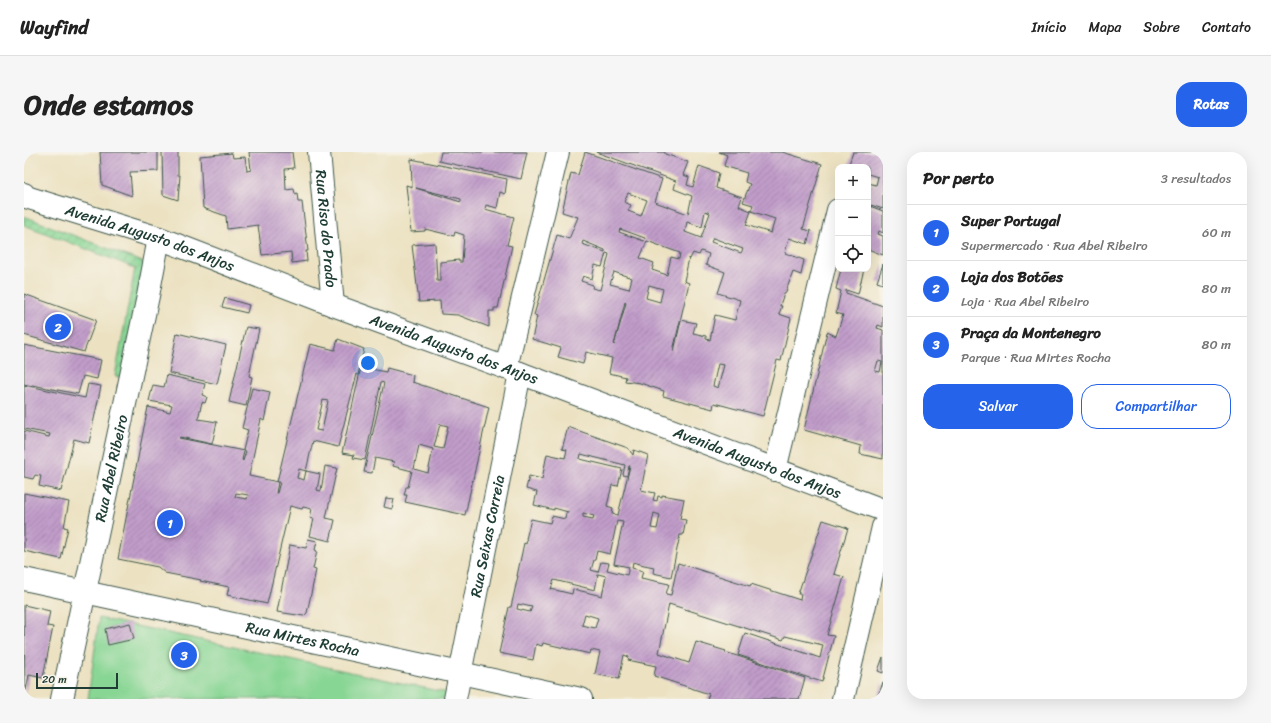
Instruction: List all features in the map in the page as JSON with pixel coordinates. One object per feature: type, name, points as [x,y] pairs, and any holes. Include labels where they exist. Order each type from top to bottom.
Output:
[{"type":"street","name":"Rua Riso do Prado","points":[[319,152],[333,305]]},
{"type":"street","name":"Rua Seixas Correia","points":[[455,699],[513,370],[558,152]]},
{"type":"street","name":"Avenida Augusto dos Anjos","points":[[24,194],[26,197],[159,238],[333,305],[513,370],[883,510]]},
{"type":"street","points":[[776,470],[835,223]]},
{"type":"street","name":"Rua Abel Ribeiro","points":[[62,699],[159,238]]},
{"type":"street","points":[[843,699],[883,527]]},
{"type":"street","name":"Rua Mirtes Rocha","points":[[24,580],[580,699]]},
{"type":"green space","points":[[24,216],[145,263],[122,378],[115,376],[135,268],[24,225]]},
{"type":"green space","points":[[99,618],[448,693],[447,699],[88,699]]},
{"type":"building","points":[[100,152],[158,152],[158,171],[130,172],[132,196],[102,185]]},
{"type":"building","points":[[162,152],[178,152],[178,175],[180,175],[178,200],[163,195]]},
{"type":"building","points":[[249,152],[292,152],[294,168],[285,169],[286,190],[294,189],[295,194],[297,193],[298,202],[302,202],[308,251],[306,251],[307,261],[292,263],[291,252],[262,255],[258,225],[227,229],[226,216],[203,208],[200,156],[232,153],[233,158],[245,157],[247,171],[251,170]]},
{"type":"building","points":[[441,152],[527,152],[521,179],[439,161]]},
{"type":"building","points":[[585,152],[662,179],[655,202],[688,214],[692,196],[674,189],[676,181],[596,152],[665,152],[665,154],[688,162],[683,175],[689,177],[687,185],[693,187],[699,166],[719,173],[716,188],[742,197],[739,206],[751,211],[753,205],[743,202],[750,184],[745,182],[747,173],[724,166],[727,155],[719,152],[782,152],[822,164],[803,229],[811,231],[807,244],[789,238],[785,253],[804,260],[801,275],[793,272],[781,302],[780,306],[782,306],[779,314],[791,318],[781,361],[777,360],[763,416],[714,403],[713,409],[663,396],[664,391],[640,383],[625,381],[626,377],[609,373],[612,358],[586,352],[583,364],[558,357],[561,348],[532,339],[537,316],[534,315],[557,235],[569,239],[578,217],[562,212],[571,173],[578,175]],"holes":[[[628,193],[647,200],[641,216],[628,211],[631,205],[624,202]],[[705,211],[710,213],[701,238],[685,232],[687,222],[702,227]],[[751,211],[775,219],[771,233],[746,225]],[[620,229],[645,238],[644,241],[619,232]],[[713,238],[743,249],[741,253],[711,242]],[[583,241],[605,250],[605,252],[582,244]],[[647,241],[680,253],[679,259],[671,257],[667,275],[652,270],[654,263],[640,258]],[[701,251],[709,254],[706,265],[725,272],[718,293],[740,300],[735,320],[715,315],[710,340],[706,339],[706,336],[693,333],[696,323],[681,320],[673,351],[689,283],[684,281],[689,258],[690,259],[693,253],[699,255]],[[606,253],[609,254],[600,290],[592,288],[593,285],[581,281],[583,276],[592,279],[595,265],[602,267]],[[614,272],[632,278],[629,289],[610,284]],[[649,285],[663,289],[660,302],[646,298]],[[625,302],[626,303],[614,345]],[[718,364],[724,365],[718,388],[713,386]]]},
{"type":"building","points":[[853,152],[883,152],[883,209],[871,205],[871,184],[876,185],[878,177],[871,175],[871,164],[849,164]]},
{"type":"building","points":[[411,159],[507,179],[505,194],[500,192],[497,208],[486,205],[485,209],[514,217],[507,245],[512,246],[498,308],[494,308],[494,311],[489,311],[489,327],[458,315],[441,314],[440,301],[419,302],[412,245],[435,243],[437,281],[440,281],[440,262],[459,260],[459,262],[462,262],[464,235],[455,232],[454,236],[425,229],[425,231],[411,232],[406,185],[412,187]],"holes":[[[416,188],[461,199],[461,202]]]},
{"type":"building","points":[[871,206],[883,211],[883,233],[879,231],[878,234],[883,236],[883,255],[871,250]]},
{"type":"building","points":[[883,264],[883,284],[877,282]]},
{"type":"building","points":[[840,272],[863,272],[858,294],[846,290],[846,293],[883,306],[883,327],[878,325],[877,328],[883,330],[883,459],[860,454],[861,446],[804,430],[827,332],[836,336],[843,315],[836,313],[841,291],[836,289]],"holes":[[[878,361],[882,362],[880,372],[875,371]]]},
{"type":"building","points":[[24,294],[96,320],[84,352],[24,335]]},
{"type":"building","points":[[225,298],[249,305],[247,313],[222,307]]},
{"type":"building","points":[[246,327],[259,329],[249,376],[252,377],[246,406],[229,402]]},
{"type":"building","points":[[177,333],[226,345],[217,384],[169,373]]},
{"type":"building","points":[[338,339],[364,349],[338,447],[313,441],[306,471],[320,474],[317,490],[321,491],[325,466],[337,468],[326,518],[335,520],[330,541],[310,536],[314,519],[310,518],[312,509],[303,507],[302,509],[290,506],[267,604],[227,595],[229,587],[165,573],[158,567],[118,559],[148,407],[170,412],[172,405],[149,401],[153,385],[164,387],[167,375],[205,384],[202,395],[207,397],[205,403],[202,402],[198,419],[217,422],[212,444],[179,438],[244,451],[243,461],[246,451],[243,450],[248,430],[242,428],[252,388],[270,392],[264,421],[261,419],[249,476],[277,482],[310,344],[335,350]],"holes":[[[323,400],[328,401],[322,431],[316,430]],[[299,469],[306,471],[304,480],[297,478]],[[278,482],[280,482],[277,493],[276,493]],[[236,493],[248,495],[247,499],[235,497]]]},
{"type":"building","points":[[24,345],[101,360],[97,379],[83,376],[78,394],[24,384]]},
{"type":"building","points":[[361,367],[386,372],[387,368],[413,375],[412,382],[489,407],[465,515],[405,502],[407,495],[404,495],[406,487],[408,487],[412,471],[393,466],[394,462],[375,458],[372,473],[364,472],[384,383],[381,382],[365,460],[353,458],[354,455],[342,453]],"holes":[[[440,424],[448,426],[443,449],[434,447]],[[419,445],[433,449],[428,473],[414,469]]]},
{"type":"building","points":[[88,384],[101,386],[89,443],[74,439],[61,491],[39,486],[41,476],[35,475],[33,479],[24,477],[24,431],[49,437],[50,434],[24,429],[24,385],[85,398]]},
{"type":"building","points":[[568,427],[628,448],[633,455],[634,450],[648,455],[641,490],[655,493],[653,500],[657,501],[658,496],[662,497],[662,495],[684,499],[680,519],[686,520],[683,535],[680,535],[671,577],[653,573],[654,567],[633,562],[632,568],[643,571],[641,578],[669,584],[666,594],[671,595],[678,563],[800,600],[801,594],[798,594],[823,520],[848,528],[834,574],[844,577],[827,635],[834,636],[822,682],[738,655],[745,633],[820,658],[823,645],[785,636],[783,640],[669,604],[659,653],[689,663],[696,642],[726,651],[725,652],[805,678],[799,699],[707,699],[709,694],[654,676],[656,666],[628,660],[629,657],[624,655],[619,679],[595,674],[600,652],[591,650],[590,654],[543,643],[542,646],[536,644],[533,660],[499,653],[509,607],[511,607],[524,543],[526,544],[531,519],[550,523],[552,516],[565,519],[566,513],[568,513],[554,508],[554,510],[534,505],[537,492],[526,489],[529,476],[542,479],[547,454],[565,458],[567,450],[562,449]],"holes":[[[581,454],[625,465],[623,475],[627,476],[630,466],[618,515],[612,514],[613,508],[607,506],[612,485],[618,486],[622,469],[580,459]],[[583,513],[594,516],[593,519],[583,517]],[[654,513],[660,515],[657,529],[651,528]],[[617,521],[623,522],[614,564],[629,567],[627,575],[607,570],[609,563],[601,562],[598,572],[591,570],[597,551],[610,554]],[[598,574],[606,576],[602,596],[573,589],[572,594],[551,589],[554,580],[595,590]],[[518,604],[532,607],[530,612],[517,609]],[[585,614],[598,618],[595,628],[582,625]]]},
{"type":"building","points":[[24,493],[69,502],[64,527],[68,528],[61,559],[24,551]]},
{"type":"building","points":[[386,498],[394,499],[392,509],[384,507]]},
{"type":"building","points":[[308,539],[317,541],[315,550],[317,551],[313,569],[316,570],[307,613],[304,616],[277,612],[290,545],[306,548]]},
{"type":"building","points":[[24,605],[50,611],[47,626],[53,627],[43,678],[29,675],[25,695]]},
{"type":"building","points":[[130,623],[134,639],[108,645],[105,629]]},
{"type":"building","points":[[883,657],[883,673],[878,671]]},
{"type":"building","points":[[883,682],[883,699],[877,699]]},
{"type":"place","name":"Loja dos Botões","points":[[58,327]]},
{"type":"place","name":"Super Portugal","points":[[170,523]]},
{"type":"place","name":"Praça da Montenegro","points":[[184,655]]}]
